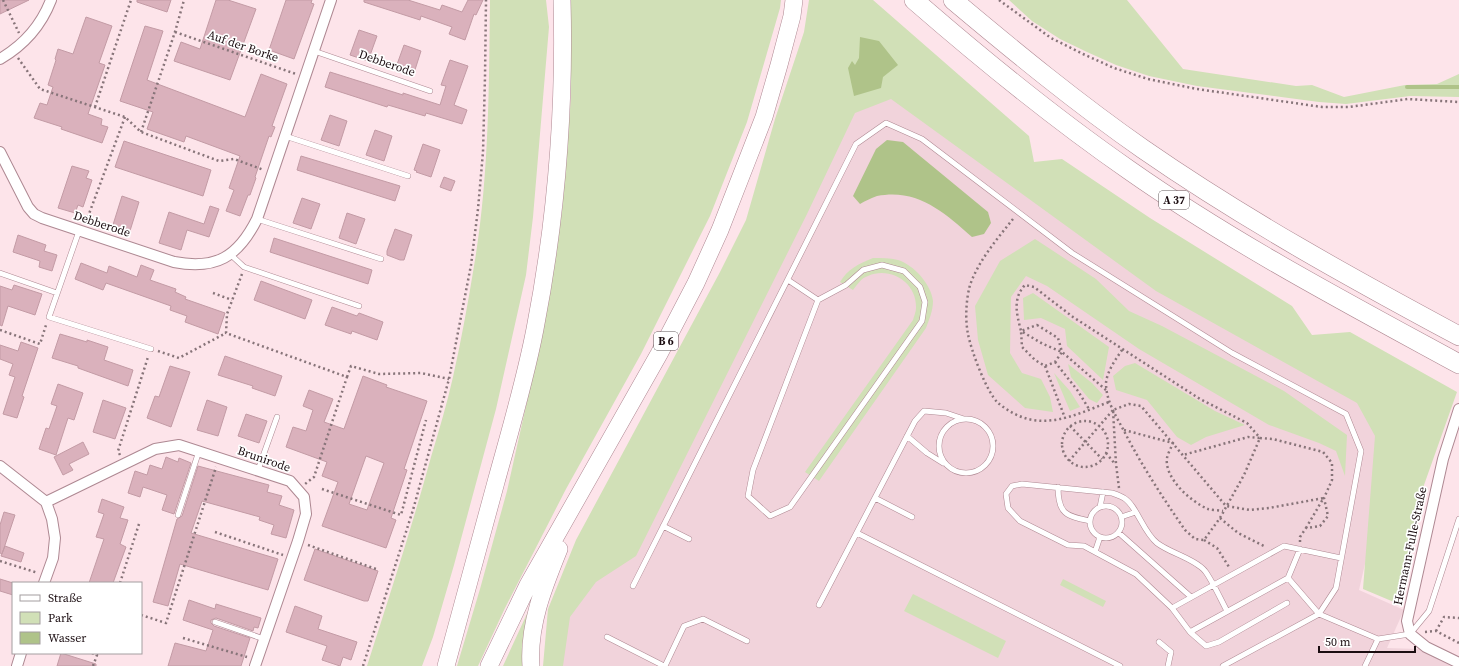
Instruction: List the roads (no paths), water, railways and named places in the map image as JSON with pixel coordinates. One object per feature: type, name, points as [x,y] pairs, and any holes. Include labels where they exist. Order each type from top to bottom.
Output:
[{"type":"highway","points":[[446,666],[520,396],[535,330],[546,268],[555,195],[560,121],[563,45],[562,0]]},
{"type":"highway","name":"B 6","points":[[490,666],[528,586],[659,354],[696,283],[720,230],[764,117],[792,16],[794,0]]},
{"type":"highway","name":"A 37","points":[[914,0],[982,59],[1055,117],[1130,171],[1200,217],[1279,265],[1459,364]]},
{"type":"highway","name":"A 37","points":[[953,0],[1077,101],[1144,149],[1293,244],[1459,336]]},
{"type":"highway","points":[[531,666],[532,633],[538,604],[579,498]]},
{"type":"street","points":[[0,59],[13,51],[31,35],[43,19],[51,0]]},
{"type":"street","name":"Debberode","points":[[0,152],[28,207],[34,214],[42,218],[174,262],[191,265],[206,264],[220,260],[240,246],[250,234],[258,219],[331,0]]},
{"type":"street","name":"Hermann-Fulle-Straße","points":[[1410,634],[1407,621],[1443,459],[1459,409]]},
{"type":"street","name":"Brunirode","points":[[46,502],[124,463],[155,449],[167,446],[179,445],[290,481],[304,497],[306,514],[264,639]]},
{"type":"street","points":[[0,466],[46,502],[52,519],[54,538],[53,558],[46,580]]},
{"type":"street","points":[[1410,634],[1426,646],[1459,663]]},
{"type":"street","points":[[256,663],[264,639]]},
{"type":"street","points":[[17,666],[21,654]]},
{"type":"lane","name":"Debberode","points":[[314,51],[430,91]]},
{"type":"lane","points":[[633,586],[856,144],[886,123],[922,139],[1072,253],[1232,353],[1346,414],[1361,451],[1336,588],[1319,614],[1223,666]]},
{"type":"lane","points":[[285,136],[408,176]]},
{"type":"lane","points":[[258,219],[381,259]]},
{"type":"lane","points":[[81,231],[49,316],[151,349]]},
{"type":"lane","points":[[230,254],[244,267],[359,306]]},
{"type":"lane","points":[[882,265],[904,271],[920,288],[925,302],[922,321],[790,507],[770,516],[748,496],[753,470],[818,300],[846,285],[863,270],[882,265]]},
{"type":"lane","points":[[0,273],[58,293]]},
{"type":"lane","points":[[788,280],[818,300]]},
{"type":"lane","points":[[819,605],[907,436],[915,422],[924,412],[946,413],[964,419],[973,420],[981,424],[987,430],[991,437],[993,446],[991,455],[981,468],[973,472],[964,473],[955,471],[927,453],[907,436]]},
{"type":"lane","points":[[258,470],[277,417]]},
{"type":"lane","points":[[948,466],[942,459],[939,451],[939,442],[942,433],[955,421],[964,419]]},
{"type":"lane","points":[[178,515],[199,451]]},
{"type":"lane","points":[[1228,611],[1205,571],[1198,565],[1167,550],[1156,542],[1148,533],[1136,512],[1125,498],[1112,493],[1022,484],[1012,486],[1006,494],[1008,508],[1020,521],[1068,545],[1084,546],[1136,574],[1172,608],[1190,632],[1206,646],[1219,642],[1287,603]]},
{"type":"lane","points":[[1058,487],[1058,502],[1063,511],[1074,518],[1090,521]]},
{"type":"lane","points":[[1100,508],[1103,492]]},
{"type":"lane","points":[[875,498],[912,517]]},
{"type":"lane","points":[[1105,506],[1115,509],[1121,517],[1122,525],[1118,533],[1110,538],[1100,537],[1092,530],[1090,521],[1093,513],[1105,506]]},
{"type":"lane","points":[[1121,517],[1136,512]]},
{"type":"lane","points":[[1288,578],[1319,614],[1378,639],[1410,634],[1429,611],[1459,518]]},
{"type":"lane","points":[[663,526],[689,539]]},
{"type":"lane","points":[[857,533],[1120,666]]},
{"type":"lane","points":[[1118,533],[1191,597]]},
{"type":"lane","points":[[1095,552],[1100,537]]},
{"type":"lane","points":[[1172,608],[1284,546],[1341,558]]},
{"type":"lane","points":[[1190,632],[1288,578],[1300,549]]},
{"type":"lane","points":[[607,637],[665,666],[684,626],[702,619],[747,641]]},
{"type":"lane","points":[[215,622],[264,639]]},
{"type":"lane","points":[[1365,666],[1378,639]]},
{"type":"lane","points":[[1159,642],[1171,652],[1168,666]]},
{"type":"water","points":[[860,37],[879,41],[898,65],[883,77],[881,88],[854,96],[848,68],[852,61],[855,65],[859,58]]},
{"type":"water","points":[[887,140],[903,142],[988,212],[991,223],[984,234],[972,237],[951,219],[929,204],[905,196],[891,194],[877,196],[860,204],[853,196],[876,149]]},
{"type":"waterway","points":[[1407,87],[1459,87]]}]
